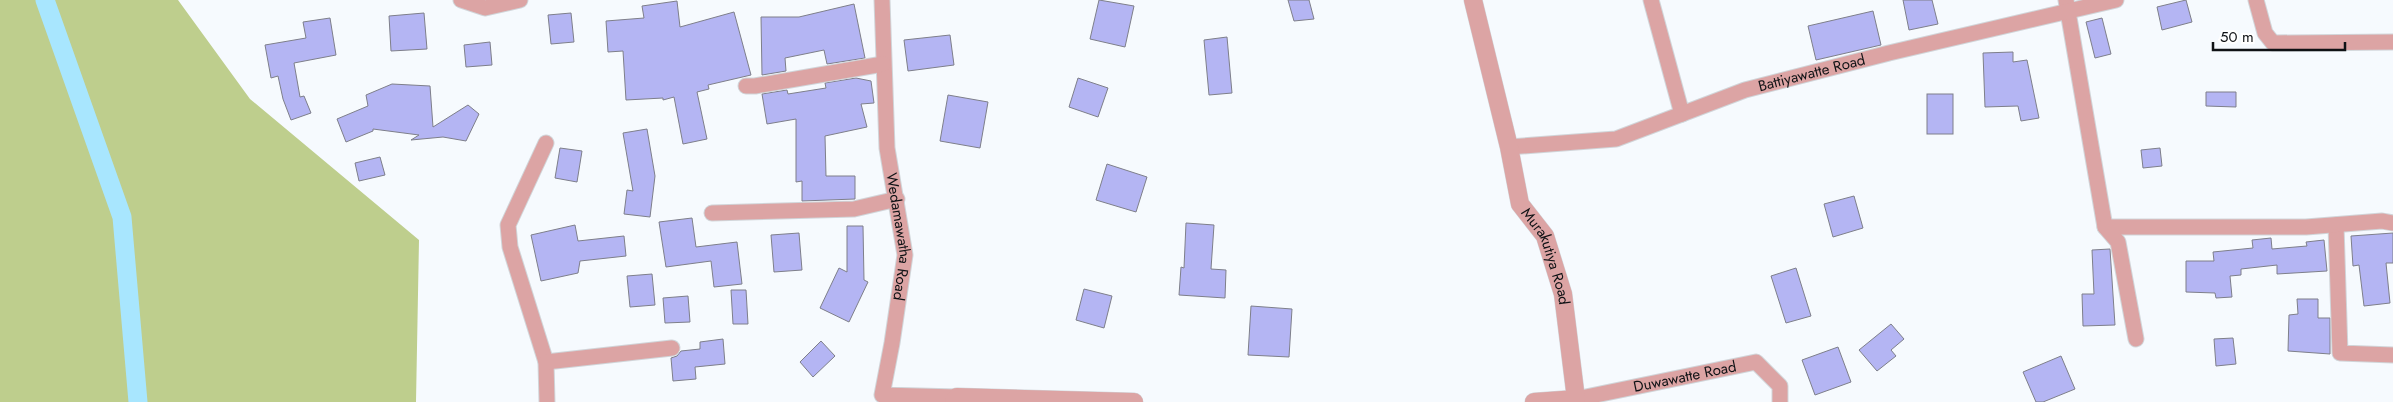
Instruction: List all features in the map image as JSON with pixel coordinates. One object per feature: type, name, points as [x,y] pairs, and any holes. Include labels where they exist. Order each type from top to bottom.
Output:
[{"type":"street","points":[[461,0],[485,8],[520,0]]},
{"type":"street","name":"Wedamawatha Road","points":[[882,0],[887,148],[905,255],[882,395],[956,400]]},
{"type":"street","name":"Murakutiya Road","points":[[1473,0],[1509,147],[1520,204],[1544,236],[1563,294],[1576,399]]},
{"type":"street","points":[[1651,0],[1682,114]]},
{"type":"street","name":"Battiyawatte Road","points":[[1509,147],[1616,139],[1745,90],[2067,6],[2116,0]]},
{"type":"street","points":[[2256,0],[2265,33],[2273,43],[2393,42]]},
{"type":"street","points":[[2067,6],[2105,227],[2118,242],[2136,338]]},
{"type":"street","points":[[746,86],[883,64]]},
{"type":"street","points":[[546,143],[508,225],[510,247],[546,362],[547,402]]},
{"type":"street","points":[[712,213],[854,209],[897,199]]},
{"type":"street","points":[[2105,227],[2306,227],[2382,221],[2393,223]]},
{"type":"street","points":[[2336,225],[2340,353],[2393,355]]},
{"type":"street","points":[[546,362],[672,348]]},
{"type":"street","name":"Duwawatte Road","points":[[1534,402],[1576,399],[1756,362],[1780,386],[1780,402]]},
{"type":"street","points":[[956,400],[1134,402]]},
{"type":"green space","points":[[0,0],[178,0],[250,99],[419,240],[416,402],[0,402]]},
{"type":"building","points":[[1099,0],[1134,6],[1125,47],[1090,39]]},
{"type":"building","points":[[1288,0],[1309,0],[1314,19],[1294,21]]},
{"type":"building","points":[[1903,0],[1932,0],[1938,24],[1909,30]]},
{"type":"building","points":[[2186,0],[2192,22],[2162,30],[2157,7]]},
{"type":"building","points":[[677,1],[680,27],[734,12],[751,75],[708,85],[709,89],[697,92],[707,139],[683,144],[674,97],[663,100],[663,98],[626,100],[623,51],[608,52],[606,21],[644,18],[642,6]]},
{"type":"building","points":[[854,4],[865,58],[827,64],[824,50],[785,58],[786,71],[762,75],[761,17],[799,17]]},
{"type":"building","points":[[1873,11],[1881,45],[1816,60],[1808,26]]},
{"type":"building","points":[[424,13],[427,49],[391,51],[389,16]]},
{"type":"building","points":[[571,13],[574,42],[551,44],[548,15]]},
{"type":"building","points":[[330,18],[336,55],[294,63],[300,97],[304,96],[311,113],[291,120],[283,99],[278,76],[271,78],[265,45],[306,38],[303,22]]},
{"type":"building","points":[[2102,18],[2111,54],[2095,58],[2086,22]]},
{"type":"building","points":[[950,35],[954,65],[908,71],[904,40]]},
{"type":"building","points":[[1227,37],[1232,93],[1209,95],[1204,40]]},
{"type":"building","points":[[490,42],[492,65],[466,67],[464,45]]},
{"type":"building","points":[[2013,52],[2013,62],[2027,60],[2039,118],[2021,121],[2018,106],[1985,107],[1983,53]]},
{"type":"building","points":[[856,78],[871,81],[874,103],[861,104],[867,127],[825,136],[826,176],[855,176],[855,199],[802,201],[802,181],[796,182],[796,119],[767,124],[762,94],[787,90],[788,94],[826,88],[825,83]]},
{"type":"building","points":[[1078,78],[1108,88],[1098,117],[1069,107]]},
{"type":"building","points":[[392,84],[430,86],[433,127],[468,105],[479,114],[466,141],[443,137],[411,140],[419,135],[373,129],[373,131],[346,142],[337,119],[368,106],[366,95]]},
{"type":"building","points":[[2206,92],[2236,92],[2236,107],[2206,106]]},
{"type":"building","points":[[1927,94],[1953,94],[1953,134],[1927,134]]},
{"type":"building","points":[[948,95],[988,102],[980,148],[940,141]]},
{"type":"building","points":[[647,129],[655,176],[650,217],[624,214],[627,190],[633,191],[623,133]]},
{"type":"building","points":[[560,148],[582,151],[577,182],[555,178]]},
{"type":"building","points":[[2160,148],[2162,166],[2143,168],[2141,150]]},
{"type":"building","points":[[380,157],[385,175],[359,181],[355,163]]},
{"type":"building","points":[[1107,164],[1147,177],[1136,212],[1096,200]]},
{"type":"building","points":[[1854,196],[1863,228],[1833,237],[1824,204]]},
{"type":"building","points":[[692,218],[696,247],[737,242],[742,284],[714,287],[711,261],[666,267],[659,222]]},
{"type":"building","points":[[1186,223],[1214,225],[1211,269],[1226,270],[1225,298],[1179,295],[1181,267],[1184,268]]},
{"type":"building","points":[[575,225],[578,241],[624,236],[626,256],[580,261],[578,273],[541,281],[531,235]]},
{"type":"building","points":[[847,226],[863,226],[864,280],[868,282],[849,322],[820,308],[839,268],[847,272]]},
{"type":"building","points":[[799,233],[802,270],[774,272],[771,235]]},
{"type":"building","points":[[2393,233],[2393,263],[2386,263],[2390,303],[2364,306],[2359,265],[2353,266],[2351,236]]},
{"type":"building","points":[[2271,238],[2272,249],[2307,246],[2306,242],[2324,240],[2327,271],[2277,274],[2277,265],[2241,269],[2241,275],[2230,276],[2232,297],[2216,298],[2215,293],[2186,292],[2186,261],[2214,261],[2213,252],[2253,248],[2252,240]]},
{"type":"building","points":[[2110,249],[2115,325],[2083,326],[2082,294],[2094,294],[2092,250]]},
{"type":"building","points":[[1796,268],[1811,316],[1786,323],[1771,276]]},
{"type":"building","points":[[652,274],[655,305],[630,307],[627,276]]},
{"type":"building","points":[[1084,289],[1112,296],[1104,328],[1076,320]]},
{"type":"building","points":[[731,290],[746,290],[748,324],[733,324]]},
{"type":"building","points":[[688,296],[690,322],[665,323],[663,298]]},
{"type":"building","points":[[2297,299],[2318,299],[2318,318],[2330,318],[2330,354],[2288,351],[2289,315],[2298,314]]},
{"type":"building","points":[[1251,306],[1292,309],[1289,357],[1248,355]]},
{"type":"building","points":[[1891,324],[1904,339],[1891,350],[1896,356],[1877,371],[1859,350]]},
{"type":"building","points":[[2233,338],[2236,364],[2216,366],[2214,339]]},
{"type":"building","points":[[723,339],[725,364],[695,367],[696,379],[673,381],[671,358],[677,356],[681,351],[700,349],[700,342]]},
{"type":"building","points":[[821,341],[835,356],[813,377],[800,362]]},
{"type":"building","points":[[1838,347],[1851,382],[1815,395],[1802,360]]},
{"type":"building","points":[[2061,356],[2075,389],[2043,402],[2036,402],[2023,372]]},
{"type":"waterway","points":[[45,0],[122,217],[138,402]]}]
